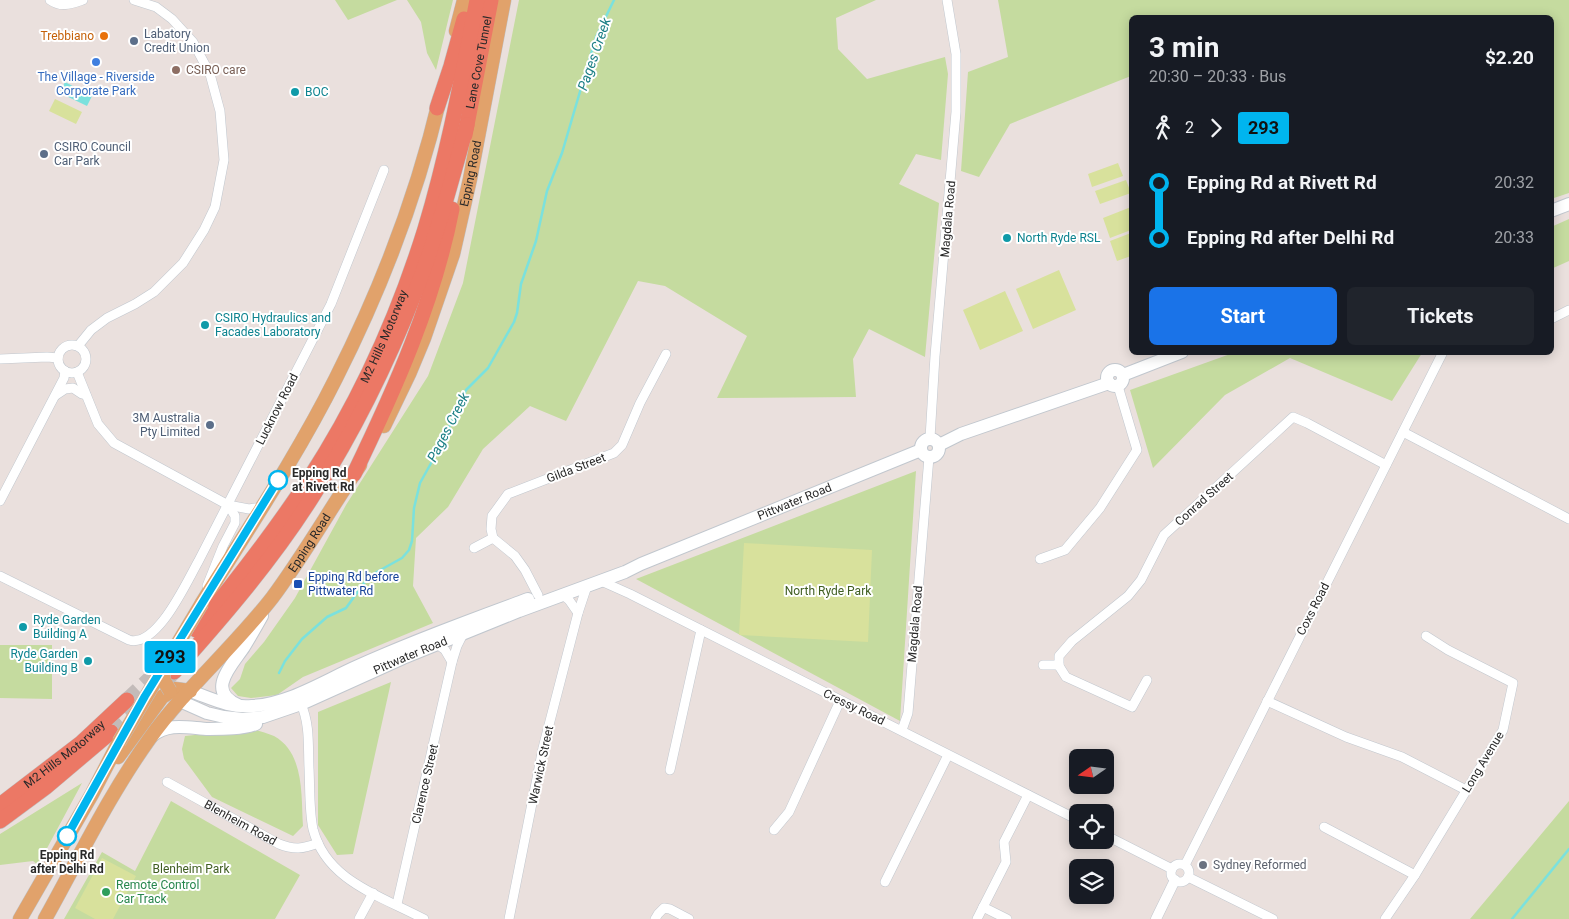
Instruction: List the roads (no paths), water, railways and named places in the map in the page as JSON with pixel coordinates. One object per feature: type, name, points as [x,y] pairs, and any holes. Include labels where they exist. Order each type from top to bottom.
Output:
[{"type":"highway","points":[[437,108],[452,66],[470,0]]},
{"type":"highway","name":"M2 Hills Motorway","points":[[196,630],[247,566],[310,477],[377,354],[407,282],[436,194],[453,124],[477,0]]},
{"type":"highway","name":"Lane Cove Tunnel","points":[[467,125],[491,0]]},
{"type":"highway","points":[[354,474],[404,366],[432,288],[452,211],[467,125]]},
{"type":"highway","name":"M2 Hills Motorway","points":[[169,669],[214,627],[269,558],[314,494],[363,408],[415,293],[439,221],[467,125]]},
{"type":"highway","name":"M2 Hills Motorway","points":[[0,805],[81,743],[127,700]]},
{"type":"highway","name":"M2 Hills Motorway","points":[[0,821],[115,737]]},
{"type":"main road","points":[[20,919],[92,794],[157,702],[177,693],[163,679],[202,603],[306,433],[335,380],[366,316],[385,272],[421,170],[464,0]]},
{"type":"main road","name":"Epping Road","points":[[45,919],[123,779],[177,693],[271,598],[323,524],[386,422],[424,338],[443,287],[462,217],[504,0]]},
{"type":"main road","points":[[1554,210],[1569,204]]},
{"type":"main road","points":[[925,454],[937,454],[935,442],[1117,381],[1175,355]]},
{"type":"main road","name":"Pittwater Road","points":[[177,693],[207,713],[231,718],[255,719],[273,714],[397,649],[538,595],[640,564],[925,454]]},
{"type":"main road","name":"Pittwater Road","points":[[177,693],[241,706],[299,699],[519,611],[625,572],[640,564]]},
{"type":"main road","points":[[241,706],[226,697],[222,687],[223,680],[228,669],[252,634],[271,598]]},
{"type":"main road","points":[[92,794],[115,737],[169,669]]},
{"type":"main road","points":[[150,738],[159,731],[169,727],[240,728],[263,722],[273,714]]},
{"type":"street","points":[[50,0],[63,5],[83,0]]},
{"type":"street","points":[[78,346],[91,330],[107,318],[154,292],[184,264],[215,207],[224,160],[220,111],[210,74],[193,42],[172,19],[156,8],[134,0]]},
{"type":"street","name":"Magdala Road","points":[[935,442],[936,356],[956,112],[956,54],[947,0]]},
{"type":"street","name":"Lucknow Road","points":[[0,576],[129,640],[135,642],[148,637],[162,622],[176,601],[228,505],[331,304],[384,170]]},
{"type":"street","points":[[1554,318],[1569,310]]},
{"type":"street","points":[[74,345],[85,352],[86,357],[84,367],[74,373],[65,371],[60,365],[58,358],[65,347],[74,345]]},
{"type":"street","name":"Gilda Street","points":[[493,538],[491,529],[492,516],[508,494],[614,453],[622,444],[640,403],[666,354]]},
{"type":"street","name":"Coxs Road","points":[[1185,865],[1442,355]]},
{"type":"street","points":[[0,359],[58,358]]},
{"type":"street","points":[[0,501],[56,395],[64,378],[65,371]]},
{"type":"street","points":[[77,372],[98,424],[114,442],[228,505],[249,509],[262,507]]},
{"type":"street","points":[[1040,558],[1065,550],[1100,508],[1137,450],[1117,381]]},
{"type":"street","points":[[56,395],[65,389],[73,388],[86,395]]},
{"type":"street","name":"Conrad Street","points":[[1059,665],[1059,656],[1072,641],[1128,596],[1141,580],[1164,535],[1293,418],[1307,423],[1386,465]]},
{"type":"street","points":[[1403,432],[1569,519]]},
{"type":"street","name":"Magdala Road","points":[[902,730],[908,713],[925,454]]},
{"type":"street","points":[[202,603],[223,546],[235,523],[235,516],[228,505]]},
{"type":"street","points":[[474,548],[493,538],[515,556],[525,570],[538,595]]},
{"type":"street","points":[[625,572],[622,576],[622,586],[630,594]]},
{"type":"street","name":"Cressy Road","points":[[601,581],[902,730],[1069,816]]},
{"type":"street","name":"Warwick Street","points":[[509,919],[544,748],[578,613],[587,586]]},
{"type":"street","points":[[519,611],[538,595],[569,600],[578,613]]},
{"type":"street","points":[[670,770],[702,630]]},
{"type":"street","name":"Clarence Street","points":[[397,904],[452,662],[463,634]]},
{"type":"street","name":"Long Avenue","points":[[1385,919],[1503,730],[1513,683],[1448,650],[1426,636]]},
{"type":"street","points":[[437,644],[445,650],[452,662]]},
{"type":"street","points":[[1043,665],[1059,665],[1066,677],[1132,707],[1146,680]]},
{"type":"street","points":[[299,699],[307,724],[312,823],[318,843],[328,861],[340,874],[424,919]]},
{"type":"street","points":[[774,830],[789,812],[840,700]]},
{"type":"street","points":[[1266,701],[1346,737],[1402,757],[1466,790]]},
{"type":"street","points":[[885,882],[948,755]]},
{"type":"street","name":"Blenheim Road","points":[[167,782],[290,849],[318,843]]},
{"type":"street","points":[[977,919],[1006,862],[1004,842],[1028,795]]},
{"type":"street","points":[[1324,827],[1414,875]]},
{"type":"street","points":[[1114,840],[1172,869]]},
{"type":"street","points":[[1177,864],[1185,865],[1188,870],[1188,876],[1183,881],[1175,880],[1172,875],[1172,869],[1177,864]]},
{"type":"street","points":[[1188,876],[1273,919]]},
{"type":"street","points":[[1156,919],[1175,880]]},
{"type":"street","points":[[359,919],[374,893]]},
{"type":"street","points":[[983,907],[1007,919]]},
{"type":"street","points":[[655,919],[664,908],[670,909],[689,919]]},
{"type":"water","points":[[65,82],[92,96],[87,106],[60,93]]},
{"type":"waterway","name":"Pages Creek","points":[[279,673],[285,661],[302,639],[327,617],[346,608],[367,579],[402,558],[409,550],[412,541],[414,508],[420,483],[440,447],[466,390],[488,368],[514,322],[521,284],[536,241],[547,191],[562,153],[596,37],[614,0]]},
{"type":"waterway","points":[[1512,919],[1569,849]]},
{"type":"tunnel","points":[[127,700],[159,670]]},
{"type":"tunnel","points":[[111,732],[149,700],[173,673]]},
{"type":"place","name":"Trebbiano","points":[[104,36]]},
{"type":"place","name":"Labatory Credit Union","points":[[134,41]]},
{"type":"place","name":"The Village - Riverside Corporate Park","points":[[96,62]]},
{"type":"place","name":"CSIRO care","points":[[176,70]]},
{"type":"place","name":"BOC","points":[[295,92]]},
{"type":"place","name":"CSIRO Council Car Park","points":[[44,154]]},
{"type":"place","name":"North Ryde RSL","points":[[1007,238]]},
{"type":"place","name":"CSIRO Hydraulics and Facades Laboratory","points":[[205,325]]},
{"type":"place","name":"3M Australia Pty Limited","points":[[210,425]]},
{"type":"place","name":"Epping Rd at Rivett Rd","points":[[278,480]]},
{"type":"place","name":"Epping Rd before Pittwater Rd","points":[[298,584]]},
{"type":"place","name":"Ryde Garden Building A","points":[[23,627]]},
{"type":"place","name":"Ryde Garden Building B","points":[[88,661]]},
{"type":"place","name":"Epping Rd after Delhi Rd","points":[[67,836]]},
{"type":"place","name":"Sydney Reformed","points":[[1203,865]]},
{"type":"place","name":"Remote Control Car Track","points":[[106,892]]},
{"type":"park label","name":"North Ryde Park","points":[[828,591]]},
{"type":"park label","name":"Blenheim Park","points":[[191,869]]}]
